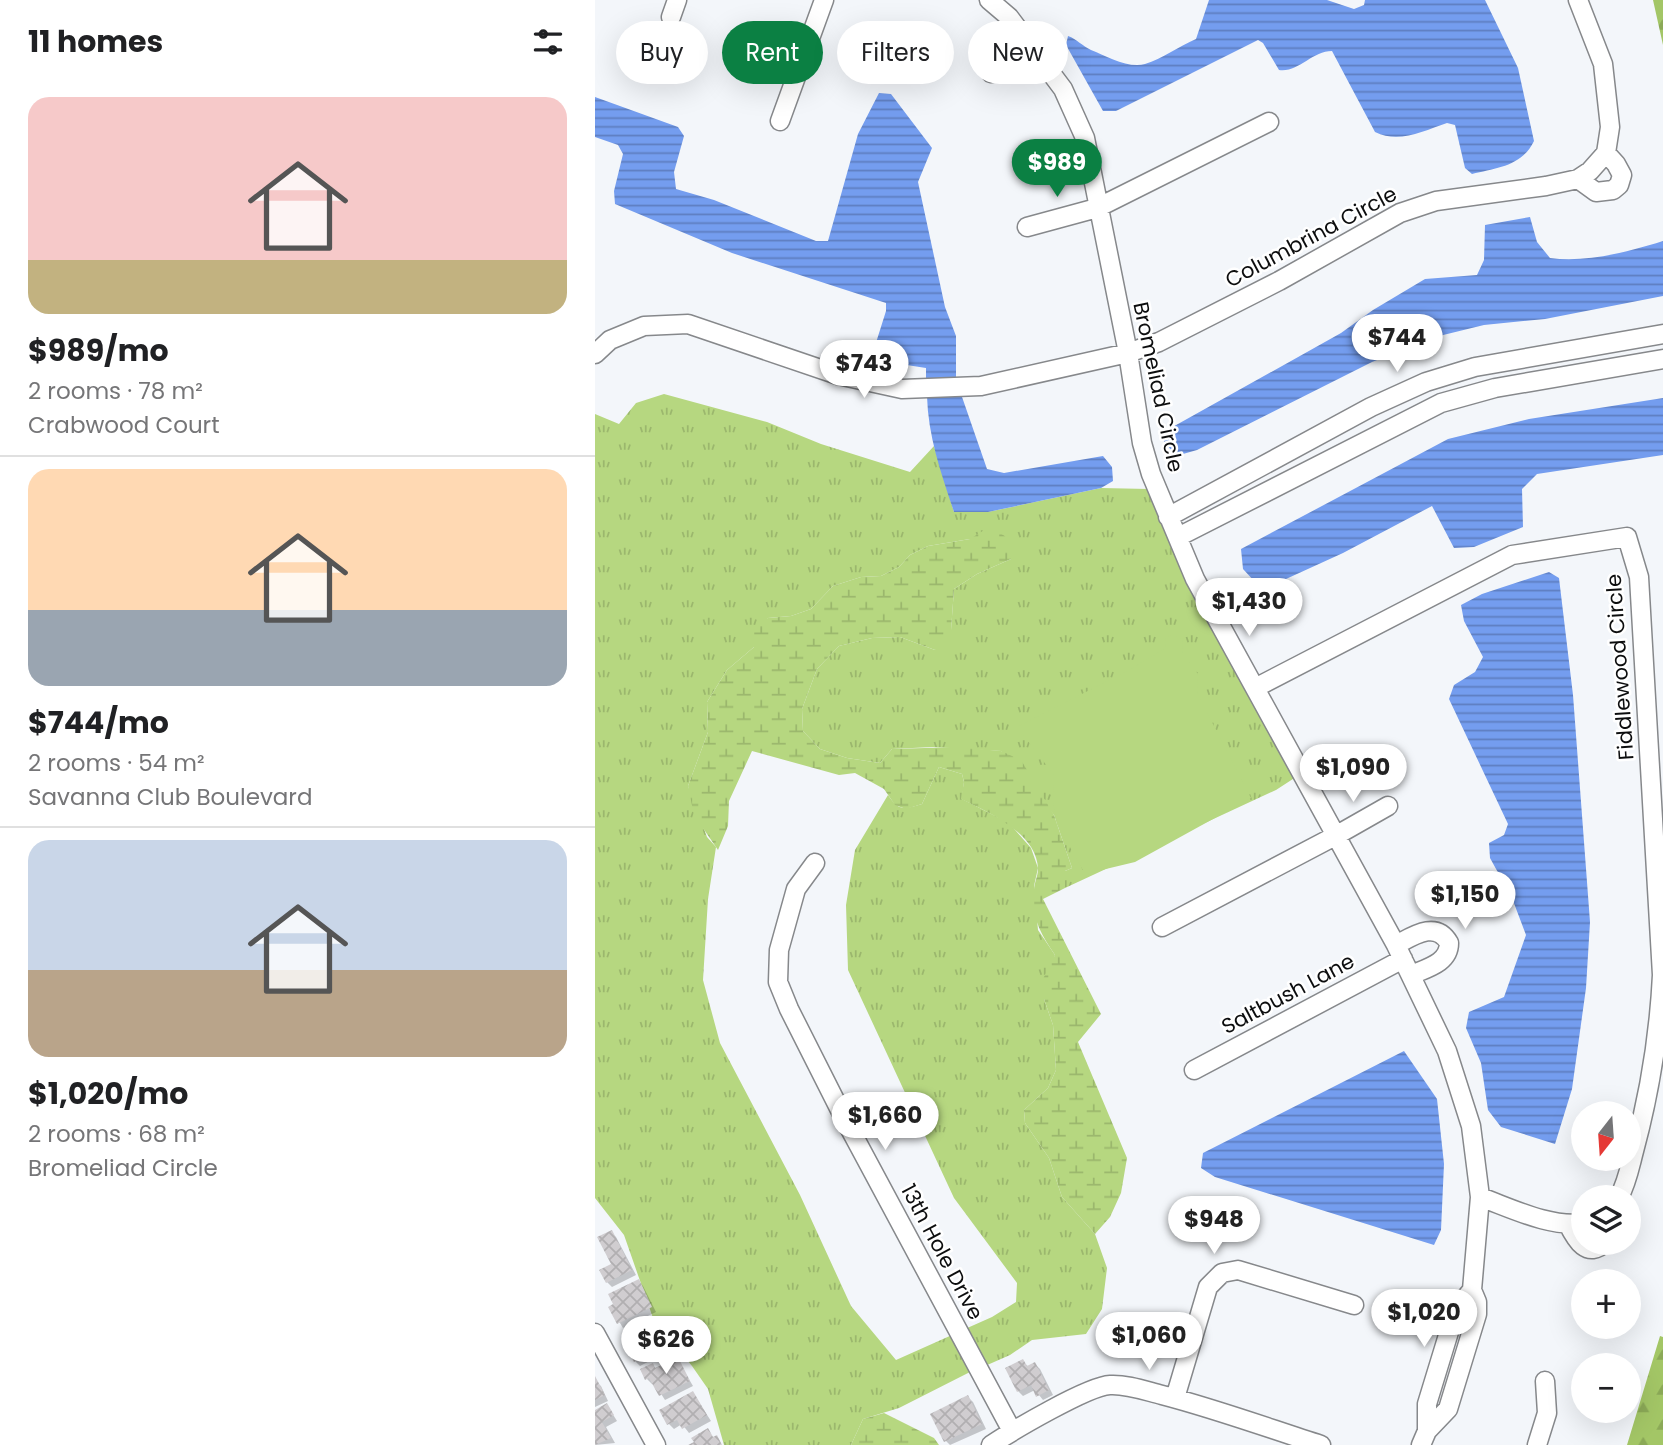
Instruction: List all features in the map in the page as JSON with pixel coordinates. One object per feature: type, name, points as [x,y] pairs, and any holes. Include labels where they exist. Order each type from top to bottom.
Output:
[{"type":"street","points":[[780,121],[824,0]]},
{"type":"street","name":"Bromeliad Circle","points":[[989,0],[1012,21]]},
{"type":"street","points":[[1578,0],[1603,64],[1610,127],[1606,153],[1590,171],[1578,179],[1597,192],[1613,190],[1619,185],[1622,175],[1606,153]]},
{"type":"street","name":"Bromeliad Circle","points":[[1059,84],[1086,138],[1097,208],[1128,354],[1142,443],[1151,474],[1195,579],[1404,960],[1447,1051],[1471,1126],[1480,1197],[1472,1290],[1477,1302],[1477,1314],[1448,1409],[1424,1438]]},
{"type":"street","points":[[1027,227],[1097,208],[1269,122]]},
{"type":"street","name":"Columbrina Circle","points":[[595,354],[610,340],[644,326],[688,324],[838,374],[902,389],[981,386],[1128,354],[1171,336],[1279,281],[1400,213],[1436,201],[1578,179]]},
{"type":"street","points":[[1168,517],[1371,407],[1426,382],[1475,367],[1663,334]]},
{"type":"street","points":[[1178,537],[1441,403],[1495,388],[1663,359]]},
{"type":"street","name":"Fiddlewood Circle","points":[[1255,688],[1512,555],[1627,537],[1639,576],[1662,975],[1659,1030],[1642,1120],[1625,1185]]},
{"type":"street","points":[[1162,928],[1388,806]]},
{"type":"street","name":"13th Hole Drive","points":[[815,863],[796,889],[779,950],[778,982],[843,1116],[1012,1431]]},
{"type":"street","name":"Saltbush Lane","points":[[1193,1070],[1404,960]]},
{"type":"street","points":[[1480,1197],[1549,1220],[1571,1222]]},
{"type":"street","points":[[1175,1398],[1208,1287],[1222,1273],[1238,1270],[1354,1305]]},
{"type":"street","points":[[595,1333],[656,1445]]},
{"type":"street","points":[[1537,1445],[1547,1413],[1545,1381]]},
{"type":"street","points":[[991,1445],[1012,1431],[1087,1392],[1108,1385],[1130,1387],[1175,1398],[1321,1445]]},
{"type":"green space","points":[[1653,0],[1663,0],[1663,45]]},
{"type":"green space","points":[[664,394],[767,422],[821,444],[910,472],[934,446],[954,512],[988,512],[1101,488],[1149,489],[1296,777],[1276,790],[1065,888],[1065,871],[1072,868],[1054,815],[1001,751],[933,747],[892,749],[880,763],[847,758],[820,749],[803,731],[802,709],[817,669],[839,646],[872,638],[900,637],[935,650],[951,630],[954,589],[977,574],[1011,559],[970,539],[928,546],[881,576],[861,577],[833,586],[811,609],[791,616],[768,618],[754,647],[727,670],[707,702],[708,732],[688,786],[707,837],[716,847],[708,899],[703,980],[720,1043],[800,1195],[851,1306],[896,1360],[952,1335],[972,1371],[899,1408],[863,1419],[851,1445],[724,1445],[708,1389],[653,1318],[624,1235],[595,1198],[595,414],[619,424],[636,403]]},
{"type":"green space","points":[[989,527],[1007,538],[1011,546],[1011,559],[977,574],[954,589],[951,631],[943,648],[935,650],[900,637],[872,638],[839,646],[817,669],[802,709],[803,731],[820,749],[847,758],[880,763],[892,749],[957,747],[1001,751],[1021,760],[1054,815],[1072,868],[1065,871],[1065,888],[1043,899],[1101,1014],[1078,1042],[1127,1158],[1121,1193],[1110,1217],[1095,1234],[1062,1197],[1049,1158],[1025,1123],[1024,1110],[1048,1088],[1056,1070],[1053,1025],[1044,999],[1043,979],[1055,955],[1035,917],[1033,900],[1038,869],[1036,856],[1020,834],[997,817],[961,799],[964,782],[962,774],[939,767],[922,804],[906,809],[895,805],[884,789],[855,773],[839,775],[752,751],[729,801],[728,826],[718,850],[694,815],[688,786],[708,732],[707,702],[727,670],[754,647],[754,631],[768,618],[791,616],[811,609],[833,586],[861,577],[881,576],[928,546],[970,539]]},
{"type":"green space","points":[[1174,635],[1183,640],[1182,652],[1198,674],[1197,693],[1251,798],[1135,862],[1085,874],[1057,824],[1053,802],[1054,775],[1017,727],[1129,670],[1166,648],[1165,637]]},
{"type":"green space","points":[[939,767],[962,774],[962,799],[1009,823],[1031,848],[1038,868],[1034,886],[1038,930],[1055,955],[1044,999],[1053,1025],[1056,1070],[1048,1088],[1024,1110],[1025,1123],[1049,1158],[1062,1197],[1095,1234],[1107,1268],[1102,1309],[1086,1334],[1032,1340],[1010,1355],[985,1366],[965,1329],[1016,1302],[1017,1283],[954,1198],[848,970],[846,905],[855,850],[888,795],[899,807],[922,804]]},
{"type":"green space","points":[[1660,1336],[1663,1337],[1663,1445],[1627,1445],[1634,1423],[1641,1423],[1641,1399]]},
{"type":"green space","points":[[884,1413],[934,1438],[939,1445],[851,1445],[863,1419]]},
{"type":"water","points":[[1209,0],[1327,0],[1354,9],[1364,5],[1365,0],[1485,0],[1518,68],[1534,141],[1516,161],[1472,174],[1465,168],[1455,125],[1447,123],[1402,137],[1375,132],[1332,51],[1318,54],[1292,68],[1279,70],[1263,43],[1258,40],[1116,111],[1103,111],[1068,49],[1068,36],[1091,50],[1118,61],[1139,65],[1158,59],[1196,39]]},
{"type":"water","points":[[879,93],[891,94],[932,148],[918,182],[945,307],[956,336],[956,380],[926,381],[926,368],[881,361],[874,349],[886,303],[732,253],[615,204],[614,191],[623,154],[618,145],[595,137],[595,97],[678,127],[684,136],[674,172],[676,189],[714,200],[816,241],[828,241],[858,134]]},
{"type":"water","points":[[1530,217],[1537,242],[1550,258],[1592,258],[1663,241],[1663,296],[1545,319],[1484,325],[1435,337],[1372,362],[1197,450],[1176,456],[1163,440],[1169,429],[1341,333],[1425,279],[1477,275],[1484,260],[1485,225]]},
{"type":"water","points":[[961,394],[987,469],[1004,473],[1103,456],[1112,467],[1113,481],[1101,488],[988,512],[954,512],[933,440],[927,396]]},
{"type":"water","points":[[1663,398],[1663,455],[1537,474],[1522,489],[1523,527],[1474,547],[1454,548],[1432,506],[1343,553],[1275,584],[1256,583],[1243,569],[1241,549],[1448,439],[1529,419]]},
{"type":"water","points":[[1549,572],[1559,578],[1573,695],[1590,922],[1586,988],[1572,1089],[1555,1144],[1501,1127],[1488,1110],[1481,1063],[1466,1028],[1469,1012],[1504,997],[1526,935],[1512,898],[1490,858],[1489,843],[1504,835],[1508,824],[1449,699],[1454,685],[1475,672],[1483,657],[1464,621],[1461,605],[1482,594]]},
{"type":"water","points":[[1404,1051],[1437,1099],[1444,1164],[1441,1230],[1434,1245],[1215,1177],[1201,1168],[1203,1153]]},
{"type":"building","points":[[612,1230],[632,1270],[606,1283],[599,1270],[611,1264],[597,1237]]},
{"type":"building","points":[[639,1279],[652,1307],[617,1324],[608,1307],[613,1304],[608,1294]]},
{"type":"building","points":[[660,1319],[672,1342],[634,1362],[622,1339]]},
{"type":"building","points":[[678,1357],[690,1381],[659,1396],[649,1378],[645,1380],[640,1369],[653,1363],[655,1368]]},
{"type":"building","points":[[1023,1359],[1027,1366],[1035,1362],[1049,1390],[1036,1397],[1031,1385],[1017,1392],[1005,1368]]},
{"type":"building","points":[[595,1376],[605,1395],[595,1400]]},
{"type":"building","points":[[693,1391],[707,1415],[682,1429],[677,1420],[667,1425],[659,1410]]},
{"type":"building","points":[[968,1395],[982,1424],[944,1442],[930,1414]]},
{"type":"building","points":[[607,1403],[614,1415],[602,1422],[611,1438],[595,1445],[595,1410]]},
{"type":"building","points":[[708,1428],[713,1437],[717,1435],[722,1445],[688,1445],[694,1442],[691,1438]]}]
